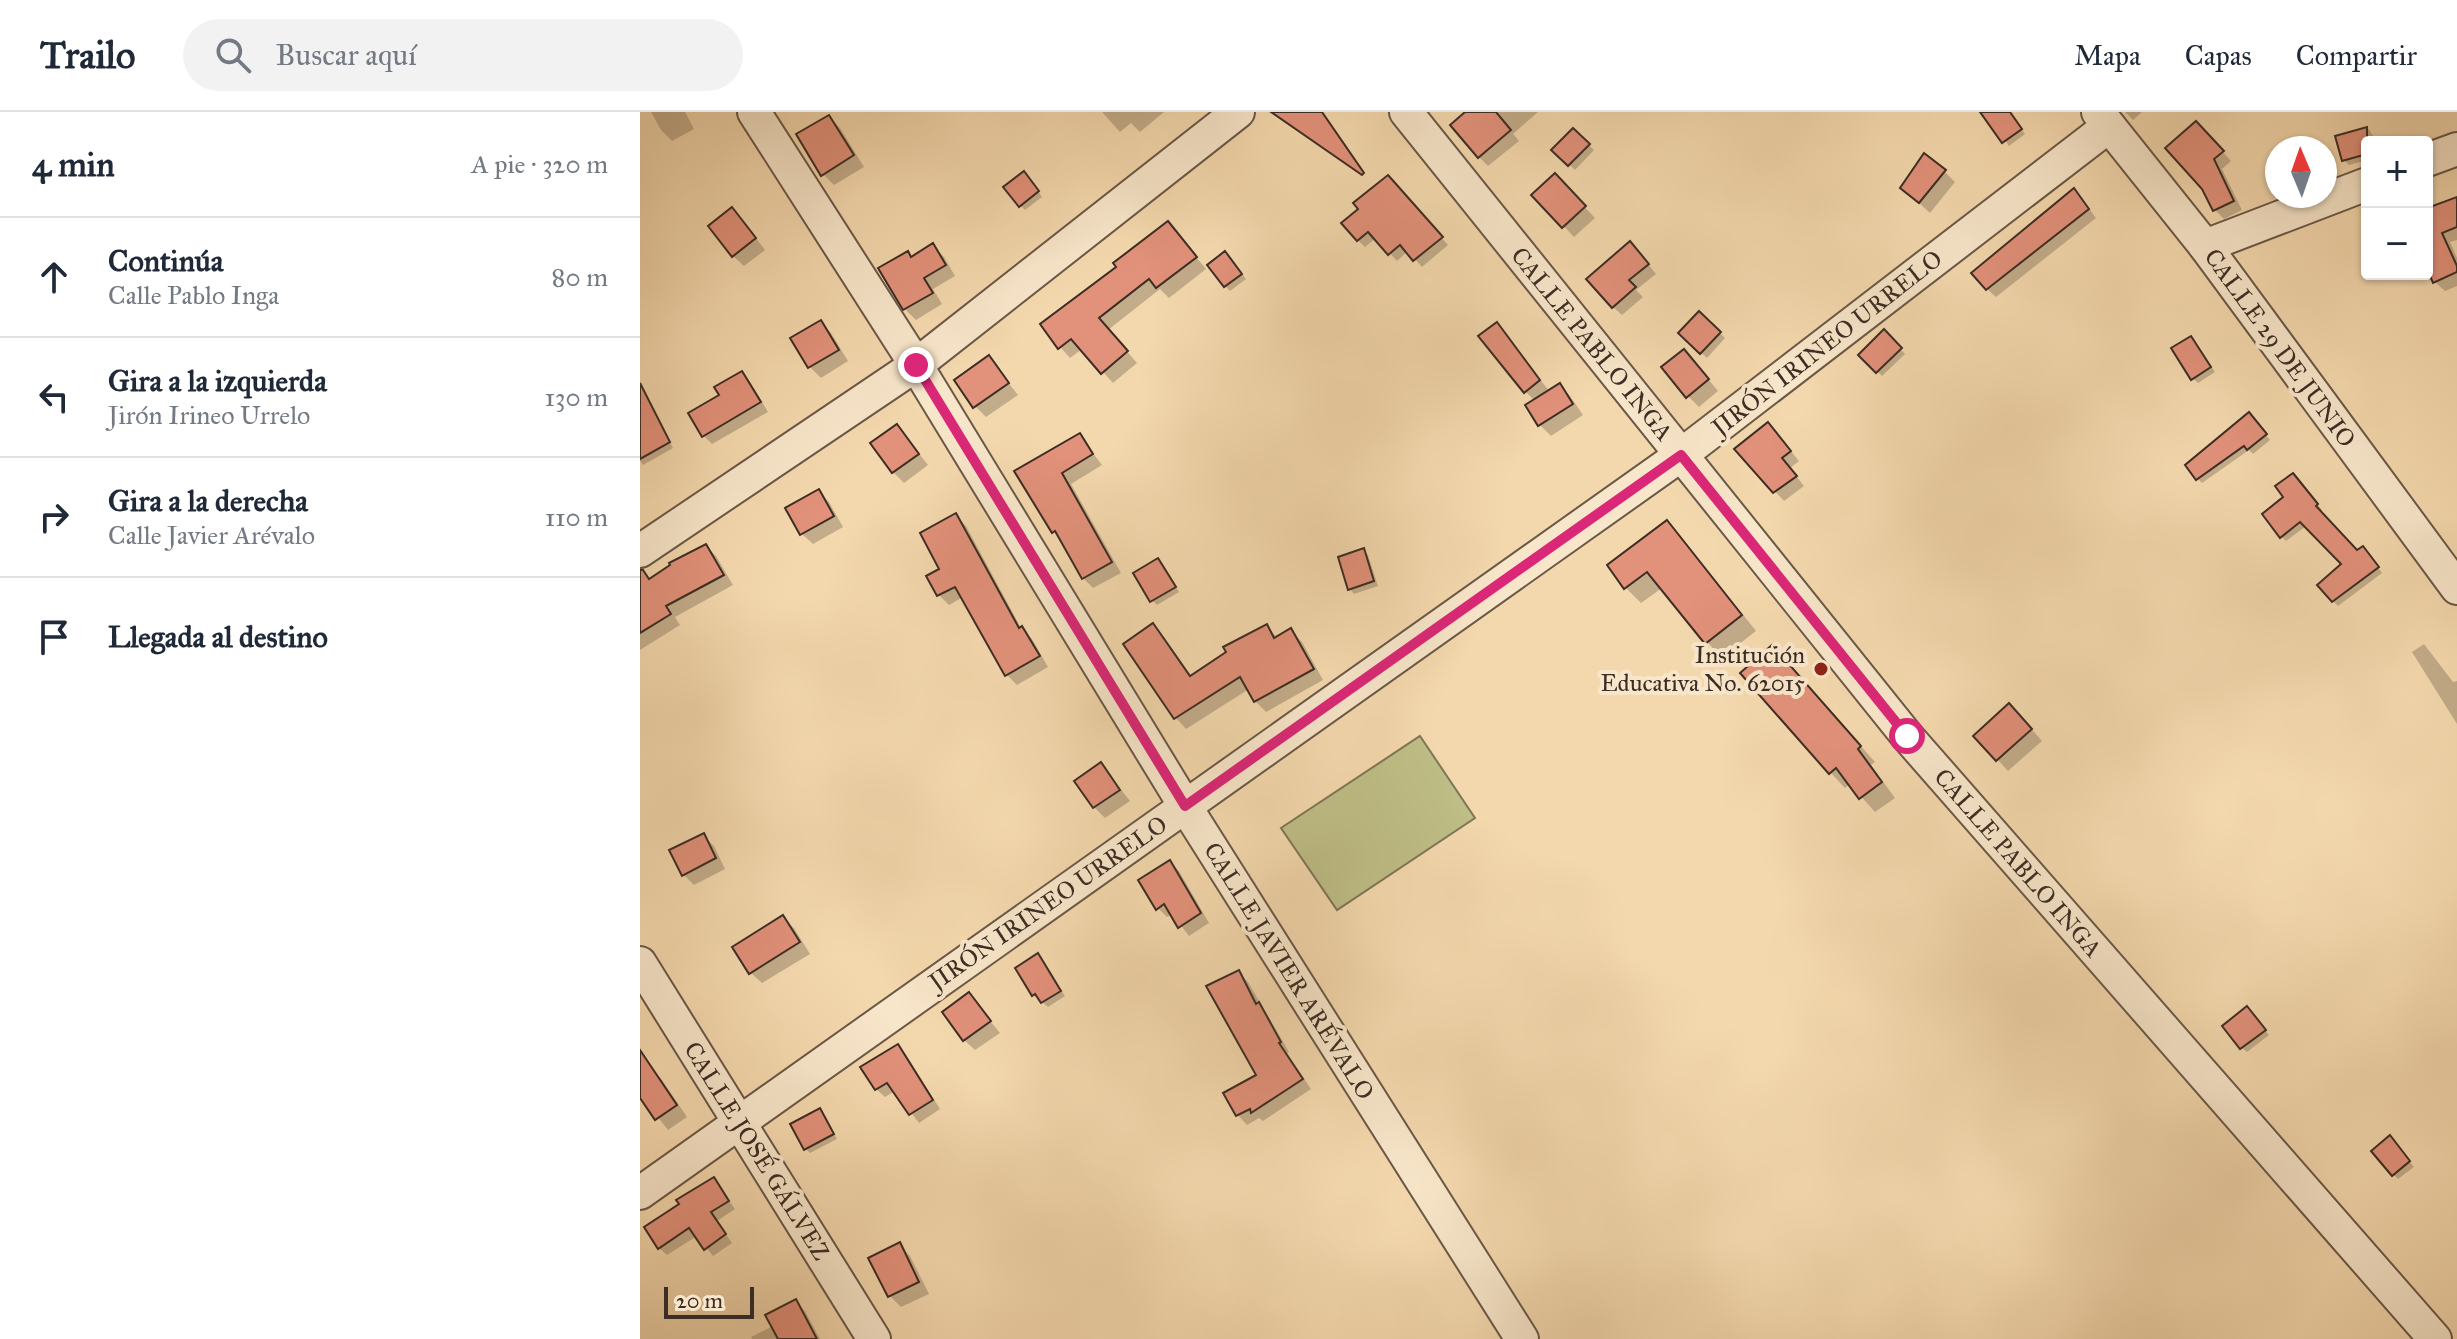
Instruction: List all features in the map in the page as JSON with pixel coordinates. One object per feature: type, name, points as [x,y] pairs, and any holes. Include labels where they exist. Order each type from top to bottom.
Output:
[{"type":"street","name":"CALLE JAVIER ARÉVALO","points":[[754,112],[916,365],[1185,806],[1522,1339]]},
{"type":"street","points":[[640,551],[916,365],[1238,112]]},
{"type":"street","name":"CALLE PABLO INGA","points":[[1406,112],[1907,736],[2435,1339]]},
{"type":"street","name":"JIRÓN IRINEO URRELO","points":[[640,1193],[1681,455],[2103,119]]},
{"type":"street","name":"CALLE 29 DE JUNIO","points":[[2103,119],[2205,246],[2457,588]]},
{"type":"street","points":[[2433,158],[2457,149]]},
{"type":"street","points":[[2205,246],[2361,186]]},
{"type":"street","name":"CALLE JOSÉ GÁLVEZ","points":[[640,963],[874,1339]]},
{"type":"shaded area","points":[[1420,736],[1475,818],[1337,910],[1281,828]]},
{"type":"building","points":[[1271,112],[1322,112],[1364,173],[1362,175]]},
{"type":"building","points":[[1465,112],[1496,112],[1511,130],[1478,158],[1450,125]]},
{"type":"building","points":[[1980,112],[2010,112],[2022,129],[2002,143]]},
{"type":"building","points":[[829,115],[854,155],[821,176],[796,134]]},
{"type":"building","points":[[2196,121],[2224,151],[2214,159],[2234,201],[2213,211],[2202,189],[2165,148]]},
{"type":"building","points":[[2367,127],[2367,136],[2361,136],[2361,156],[2342,161],[2335,136]]},
{"type":"building","points":[[1573,128],[1590,144],[1568,166],[1551,150]]},
{"type":"building","points":[[1924,153],[1946,170],[1919,203],[1900,188]]},
{"type":"building","points":[[1024,171],[1039,191],[1019,207],[1003,187]]},
{"type":"building","points":[[1555,173],[1586,206],[1562,228],[1531,195]]},
{"type":"building","points":[[1388,175],[1443,237],[1413,261],[1400,245],[1388,255],[1368,232],[1357,241],[1341,223],[1358,209],[1353,203]]},
{"type":"building","points":[[2074,188],[2089,209],[1986,290],[1971,273]]},
{"type":"building","points":[[2457,197],[2457,227],[2442,233],[2457,272],[2433,283],[2432,280],[2433,206]]},
{"type":"building","points":[[732,207],[756,238],[732,257],[708,226]]},
{"type":"building","points":[[1168,221],[1197,257],[1156,288],[1149,279],[1099,318],[1128,351],[1101,374],[1071,339],[1058,349],[1040,324],[1116,267],[1113,263]]},
{"type":"building","points":[[1630,241],[1649,264],[1629,280],[1636,287],[1612,308],[1586,279]]},
{"type":"building","points":[[933,243],[946,265],[924,278],[933,293],[903,310],[878,268],[908,251],[911,257]]},
{"type":"building","points":[[1225,251],[1242,274],[1224,287],[1207,265]]},
{"type":"building","points":[[1699,311],[1721,332],[1700,354],[1678,333]]},
{"type":"building","points":[[821,320],[839,350],[808,368],[790,338]]},
{"type":"building","points":[[1497,322],[1540,380],[1524,393],[1478,336]]},
{"type":"building","points":[[1884,329],[1902,348],[1876,373],[1858,355]]},
{"type":"building","points":[[2191,336],[2211,367],[2191,380],[2171,348]]},
{"type":"building","points":[[1684,349],[1709,379],[1686,398],[1661,367]]},
{"type":"building","points":[[989,355],[1009,383],[973,408],[954,380]]},
{"type":"building","points":[[742,371],[761,402],[702,437],[688,413],[719,395],[714,387]]},
{"type":"building","points":[[640,383],[670,442],[640,459]]},
{"type":"building","points":[[1560,383],[1573,404],[1538,426],[1525,405]]},
{"type":"building","points":[[2249,412],[2267,434],[2247,450],[2244,446],[2196,480],[2185,465]]},
{"type":"building","points":[[1768,422],[1791,451],[1782,458],[1797,476],[1773,493],[1734,449]]},
{"type":"building","points":[[897,424],[919,454],[892,473],[870,443]]},
{"type":"building","points":[[1080,433],[1093,454],[1062,473],[1112,562],[1082,579],[1055,531],[1052,533],[1014,471]]},
{"type":"building","points":[[2293,473],[2318,504],[2316,506],[2357,550],[2363,546],[2379,567],[2332,602],[2317,585],[2341,564],[2300,522],[2280,538],[2262,514],[2283,497],[2275,486]]},
{"type":"building","points":[[819,489],[834,516],[800,535],[785,508]]},
{"type":"building","points":[[956,513],[1019,628],[1022,626],[1040,656],[1005,676],[955,587],[937,596],[926,576],[939,569],[920,533]]},
{"type":"building","points":[[1667,520],[1742,615],[1705,644],[1647,572],[1624,589],[1607,565]]},
{"type":"building","points":[[706,544],[724,575],[666,606],[671,614],[640,633],[640,570],[649,579],[669,563]]},
{"type":"building","points":[[1364,548],[1374,581],[1348,590],[1338,557]]},
{"type":"building","points":[[1158,558],[1176,587],[1150,602],[1133,573]]},
{"type":"building","points":[[1153,623],[1190,676],[1226,652],[1223,647],[1267,624],[1274,638],[1291,628],[1314,669],[1254,702],[1240,677],[1174,719],[1123,644]]},
{"type":"building","points":[[1772,645],[1861,746],[1858,749],[1882,782],[1859,799],[1836,768],[1829,774],[1740,673]]},
{"type":"building","points":[[2009,703],[2032,729],[1996,761],[1973,736]]},
{"type":"building","points":[[1101,762],[1120,790],[1093,808],[1074,781]]},
{"type":"building","points":[[704,833],[716,858],[682,876],[669,850]]},
{"type":"building","points":[[1170,860],[1201,913],[1178,928],[1164,904],[1156,910],[1138,880]]},
{"type":"building","points":[[783,915],[800,942],[749,974],[732,947]]},
{"type":"building","points":[[1038,953],[1061,991],[1041,1003],[1035,994],[1032,996],[1015,968]]},
{"type":"building","points":[[1239,970],[1256,1004],[1259,1002],[1279,1043],[1303,1079],[1251,1113],[1250,1109],[1236,1116],[1223,1093],[1256,1075],[1206,986]]},
{"type":"building","points":[[969,992],[991,1021],[963,1041],[942,1012]]},
{"type":"building","points":[[2247,1006],[2266,1030],[2240,1049],[2222,1026]]},
{"type":"building","points":[[898,1044],[933,1100],[909,1115],[887,1083],[875,1090],[860,1067]]},
{"type":"building","points":[[640,1050],[677,1105],[655,1120],[640,1098]]},
{"type":"building","points":[[820,1108],[834,1134],[804,1150],[790,1124]]},
{"type":"building","points":[[2390,1135],[2410,1161],[2392,1176],[2371,1151]]},
{"type":"building","points":[[714,1177],[729,1201],[711,1212],[726,1234],[704,1250],[689,1228],[658,1249],[644,1227],[679,1204],[676,1200]]},
{"type":"building","points":[[900,1242],[919,1282],[888,1297],[868,1258]]},
{"type":"building","points":[[796,1299],[817,1339],[778,1339],[765,1315]]},
{"type":"place","name":"Institución Educativa No. 62015","points":[[1821,669]]},
{"type":"route","points":[[916,365],[1185,806],[1681,455],[1907,736]]}]
